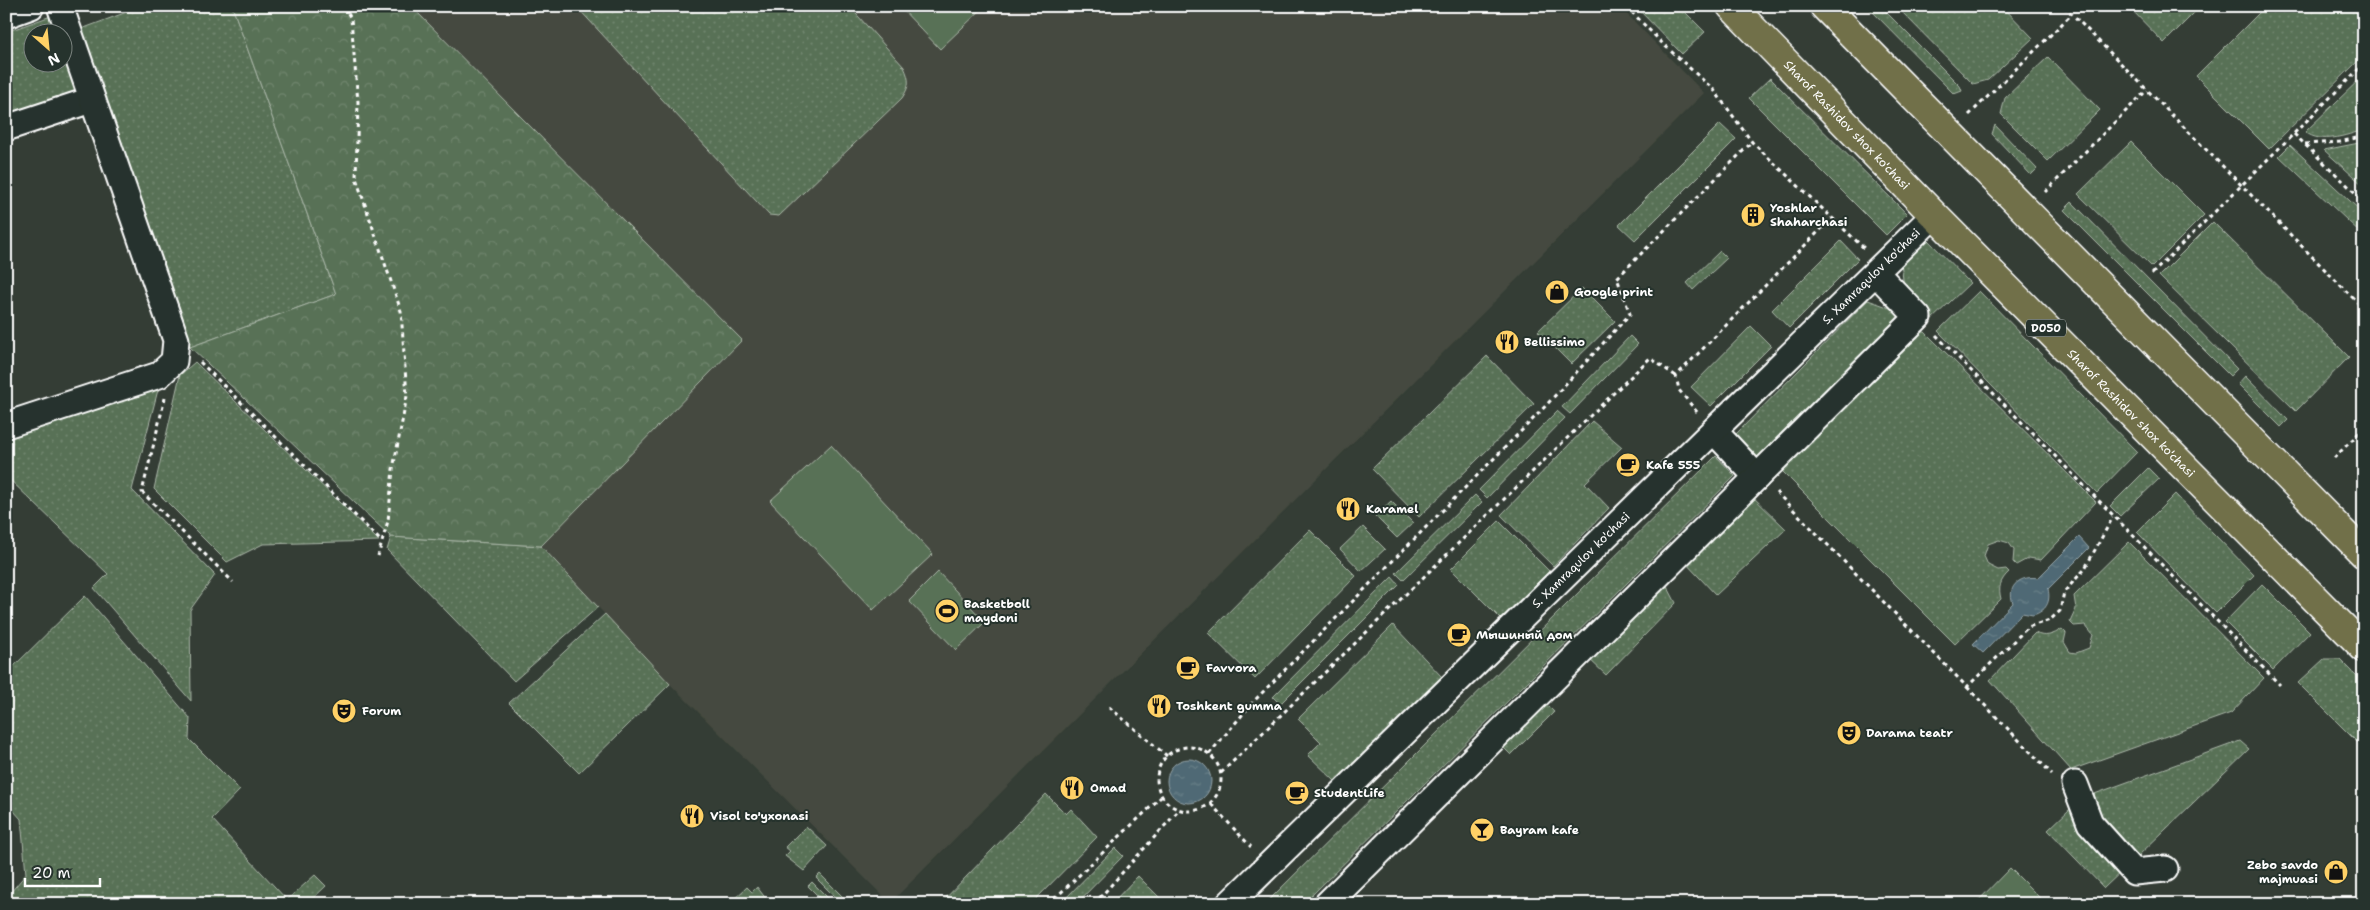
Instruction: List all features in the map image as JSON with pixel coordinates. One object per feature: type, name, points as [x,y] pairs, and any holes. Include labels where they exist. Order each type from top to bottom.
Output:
[{"type":"main road","name":"Sharof Rashidov shox ko'chasi","points":[[1731,6],[1934,215],[2364,648]]},
{"type":"main road","points":[[1824,6],[1949,135],[2364,554]]},
{"type":"street","points":[[6,15],[31,6]]},
{"type":"street","points":[[6,425],[159,375],[175,350],[60,6]]},
{"type":"street","points":[[6,128],[91,100]]},
{"type":"street","name":"S. Xamraqulov ko'chasi","points":[[1231,903],[1934,215]]},
{"type":"street","points":[[1327,904],[1918,317],[1876,273]]},
{"type":"street","points":[[1714,430],[1758,476]]},
{"type":"street","points":[[2064,780],[2090,823],[2134,872],[2165,869]]},
{"type":"path","points":[[344,6],[351,19],[358,102],[356,178],[401,311],[407,396],[393,469],[388,522],[378,556]]},
{"type":"path","points":[[1626,6],[1663,44],[1714,90],[1752,142],[1868,251],[1876,273]]},
{"type":"path","points":[[2064,6],[2364,309]]},
{"type":"path","points":[[1949,135],[2072,14]]},
{"type":"path","points":[[2152,274],[2242,187],[2364,64]]},
{"type":"path","points":[[2025,212],[2147,90]]},
{"type":"path","points":[[2294,134],[2364,201]]},
{"type":"path","points":[[2305,144],[2340,142],[2364,136]]},
{"type":"path","points":[[1209,754],[1254,701],[1539,413],[1630,314],[1617,278],[1752,142]]},
{"type":"path","points":[[1676,376],[1832,218]]},
{"type":"path","points":[[1918,317],[2280,685]]},
{"type":"path","points":[[233,582],[142,492],[175,350],[382,542]]},
{"type":"path","points":[[1221,773],[1650,358],[1676,376],[1679,390],[1714,430]]},
{"type":"path","points":[[2334,458],[2364,428]]},
{"type":"path","points":[[1758,476],[1967,687],[2064,780]]},
{"type":"path","points":[[1967,687],[2028,627],[2050,620],[2060,611],[2064,592],[2084,570],[2113,517]]},
{"type":"path","points":[[1109,707],[1167,756]]},
{"type":"path","points":[[1199,748],[1209,754],[1217,762],[1222,784],[1211,804],[1201,810],[1190,812],[1179,810],[1169,805],[1162,797],[1157,786],[1160,764],[1177,749],[1199,748]]},
{"type":"path","points":[[1049,904],[1162,797]]},
{"type":"path","points":[[1211,804],[1256,852],[1271,862]]},
{"type":"path","points":[[1094,904],[1179,810]]},
{"type":"shaded area","points":[[411,6],[1619,6],[1704,93],[890,903],[670,684],[541,546],[741,339]]},
{"type":"green space","points":[[143,6],[232,6],[336,294],[190,347],[76,31]]},
{"type":"green space","points":[[232,6],[411,6],[742,340],[541,546],[391,537],[190,347],[336,294]]},
{"type":"green space","points":[[576,6],[849,6],[904,67],[908,86],[902,98],[779,216],[769,215]]},
{"type":"green space","points":[[899,6],[985,6],[940,49]]},
{"type":"green space","points":[[1635,6],[1679,6],[1705,32],[1682,54]]},
{"type":"green space","points":[[1867,6],[1880,6],[1960,86],[1962,91],[1954,94]]},
{"type":"green space","points":[[1896,6],[2002,6],[2033,38],[1988,80],[1973,84]]},
{"type":"green space","points":[[2128,6],[2201,6],[2164,43]]},
{"type":"green space","points":[[2266,6],[2356,6],[2364,14],[2364,55],[2269,149],[2196,76]]},
{"type":"green space","points":[[51,16],[53,22],[34,22]]},
{"type":"green space","points":[[22,26],[22,72],[70,72],[77,93],[6,117],[6,32]]},
{"type":"green space","points":[[2048,57],[2100,110],[2048,161],[2001,114],[2005,98]]},
{"type":"green space","points":[[2364,75],[2364,130],[2334,138],[2319,138],[2305,132]]},
{"type":"green space","points":[[1770,78],[1907,214],[1886,235],[1749,98]]},
{"type":"green space","points":[[1720,124],[1736,139],[1635,240],[1619,225]]},
{"type":"green space","points":[[1995,125],[2037,169],[2031,175],[1992,134]]},
{"type":"green space","points":[[2131,142],[2204,215],[2152,267],[2078,194]]},
{"type":"green space","points":[[2364,142],[2364,186],[2324,150]]},
{"type":"green space","points":[[2290,145],[2364,214],[2364,236],[2279,156]]},
{"type":"green space","points":[[2072,202],[2237,369],[2230,376],[2064,210]]},
{"type":"green space","points":[[2213,222],[2349,357],[2296,411],[2159,276]]},
{"type":"green space","points":[[1927,239],[1970,283],[1930,321],[1905,296],[1901,263]]},
{"type":"green space","points":[[1841,241],[1858,259],[1789,328],[1772,310]]},
{"type":"green space","points":[[1720,251],[1727,258],[1693,290],[1687,283]]},
{"type":"green space","points":[[1582,288],[1615,321],[1571,364],[1538,331]]},
{"type":"green space","points":[[1979,291],[2137,452],[2097,493],[1938,331]]},
{"type":"green space","points":[[1868,300],[1893,309],[1906,323],[1758,461],[1735,435]]},
{"type":"green space","points":[[1751,326],[1771,346],[1711,406],[1691,387]]},
{"type":"green space","points":[[1912,332],[1925,332],[2096,502],[2041,560],[2029,558],[2016,565],[2013,562],[2014,550],[2009,543],[1999,540],[1988,544],[1984,556],[1988,565],[1998,570],[2006,569],[2009,572],[2000,584],[2001,599],[1955,644],[1776,465]]},
{"type":"green space","points":[[1630,336],[1638,344],[1570,414],[1562,407]]},
{"type":"green space","points":[[1487,356],[1534,404],[1419,517],[1372,469]]},
{"type":"green space","points":[[195,362],[379,541],[263,544],[227,562],[154,489],[180,375]]},
{"type":"green space","points":[[2245,376],[2288,420],[2281,427],[2238,384]]},
{"type":"green space","points":[[159,386],[132,490],[215,575],[190,610],[191,701],[94,588],[108,574],[6,476],[6,437]]},
{"type":"green space","points":[[1557,411],[1565,418],[1487,498],[1479,490]]},
{"type":"green space","points":[[1592,421],[1622,447],[1585,483],[1609,508],[1553,566],[1501,515]]},
{"type":"green space","points":[[831,445],[933,554],[873,610],[770,501]]},
{"type":"green space","points":[[1716,456],[1735,476],[1303,904],[1265,904]]},
{"type":"green space","points":[[2148,468],[2159,479],[2120,516],[2110,506]]},
{"type":"green space","points":[[1749,493],[1786,529],[1716,595],[1682,559]]},
{"type":"green space","points":[[2175,494],[2254,575],[2216,613],[2137,532]]},
{"type":"green space","points":[[1475,495],[1482,502],[1403,580],[1396,573]]},
{"type":"green space","points":[[1391,501],[1413,523],[1397,538],[1375,516]]},
{"type":"green space","points":[[1499,521],[1549,571],[1501,619],[1451,569]]},
{"type":"green space","points":[[1363,527],[1385,549],[1361,571],[1340,549]]},
{"type":"green space","points":[[1310,530],[1356,576],[1255,679],[1208,633]]},
{"type":"green space","points":[[391,537],[541,546],[598,607],[514,681],[387,550]]},
{"type":"green space","points":[[2129,542],[2264,678],[2231,713],[2071,770],[1990,680],[2035,633],[2049,635],[2062,629],[2066,633],[2064,642],[2070,652],[2076,653],[2089,648],[2093,635],[2085,625],[2074,626],[2070,622],[2076,609],[2074,596]]},
{"type":"green space","name":"Basketboll maydoni","points":[[938,572],[985,622],[956,650],[909,601]]},
{"type":"green space","points":[[1392,577],[1399,585],[1280,704],[1273,697]]},
{"type":"green space","points":[[1663,578],[1676,603],[1606,675],[1587,657]]},
{"type":"green space","points":[[2262,584],[2310,632],[2273,670],[2225,622]]},
{"type":"green space","points":[[85,596],[190,718],[189,739],[240,790],[212,819],[287,900],[315,875],[326,886],[307,904],[6,904],[6,898],[26,874],[21,819],[6,802],[6,674]]},
{"type":"green space","points":[[605,614],[670,684],[579,773],[509,703]]},
{"type":"green space","points":[[1393,625],[1442,677],[1335,781],[1308,755],[1321,742],[1298,719]]},
{"type":"green space","points":[[2324,659],[2340,659],[2364,683],[2364,749],[2298,683]]},
{"type":"green space","points":[[1542,700],[1554,712],[1511,755],[1499,743]]},
{"type":"green space","points":[[2240,741],[2249,749],[2137,857],[2085,805],[2089,796]]},
{"type":"green space","points":[[1046,794],[1066,814],[1071,809],[1097,837],[1031,904],[940,904]]},
{"type":"green space","points":[[2070,809],[2125,868],[2104,888],[2048,830]]},
{"type":"green space","points":[[806,826],[827,846],[804,871],[785,856],[790,851],[785,847]]},
{"type":"green space","points":[[1115,848],[1123,856],[1076,904],[1060,904]]},
{"type":"green space","points":[[2010,868],[2046,904],[1975,904]]},
{"type":"green space","points":[[820,874],[850,904],[842,904],[816,878]]},
{"type":"green space","points":[[1138,876],[1166,904],[1111,904]]},
{"type":"green space","points":[[812,882],[834,904],[826,904],[808,886]]},
{"type":"green space","points":[[747,887],[752,892],[757,887],[770,904],[729,904]]},
{"type":"water","points":[[2079,537],[2089,548],[2048,589],[2049,598],[2044,608],[2033,615],[2022,613],[1983,653],[1973,644],[2013,603],[2011,597],[2014,586],[2026,578],[2038,578]]},
{"type":"water","points":[[1185,759],[1193,759],[1205,765],[1211,781],[1205,797],[1193,803],[1185,803],[1173,797],[1167,785],[1167,777],[1173,765]]},
{"type":"place","name":"Yoshlar Shaharchasi","points":[[1753,215]]},
{"type":"place","name":"Google print","points":[[1557,292]]},
{"type":"place","name":"Bellissimo","points":[[1507,342]]},
{"type":"place","name":"Kafe 555","points":[[1628,465]]},
{"type":"place","name":"Karamel","points":[[1348,509]]},
{"type":"place","name":"Basketboll maydoni","points":[[947,611]]},
{"type":"place","name":"Мышиный дом","points":[[1459,635]]},
{"type":"place","name":"Favvora","points":[[1188,668]]},
{"type":"place","name":"Toshkent gumma","points":[[1159,706]]},
{"type":"place","name":"Forum","points":[[344,711]]},
{"type":"place","name":"Darama teatr","points":[[1849,733]]},
{"type":"place","name":"Omad","points":[[1072,788]]},
{"type":"place","name":"StudentLife","points":[[1297,793]]},
{"type":"place","name":"Visol to'yxonasi","points":[[692,816]]},
{"type":"place","name":"Bayram kafe","points":[[1482,830]]},
{"type":"place","name":"Zebo savdo majmuasi","points":[[2336,872]]}]
